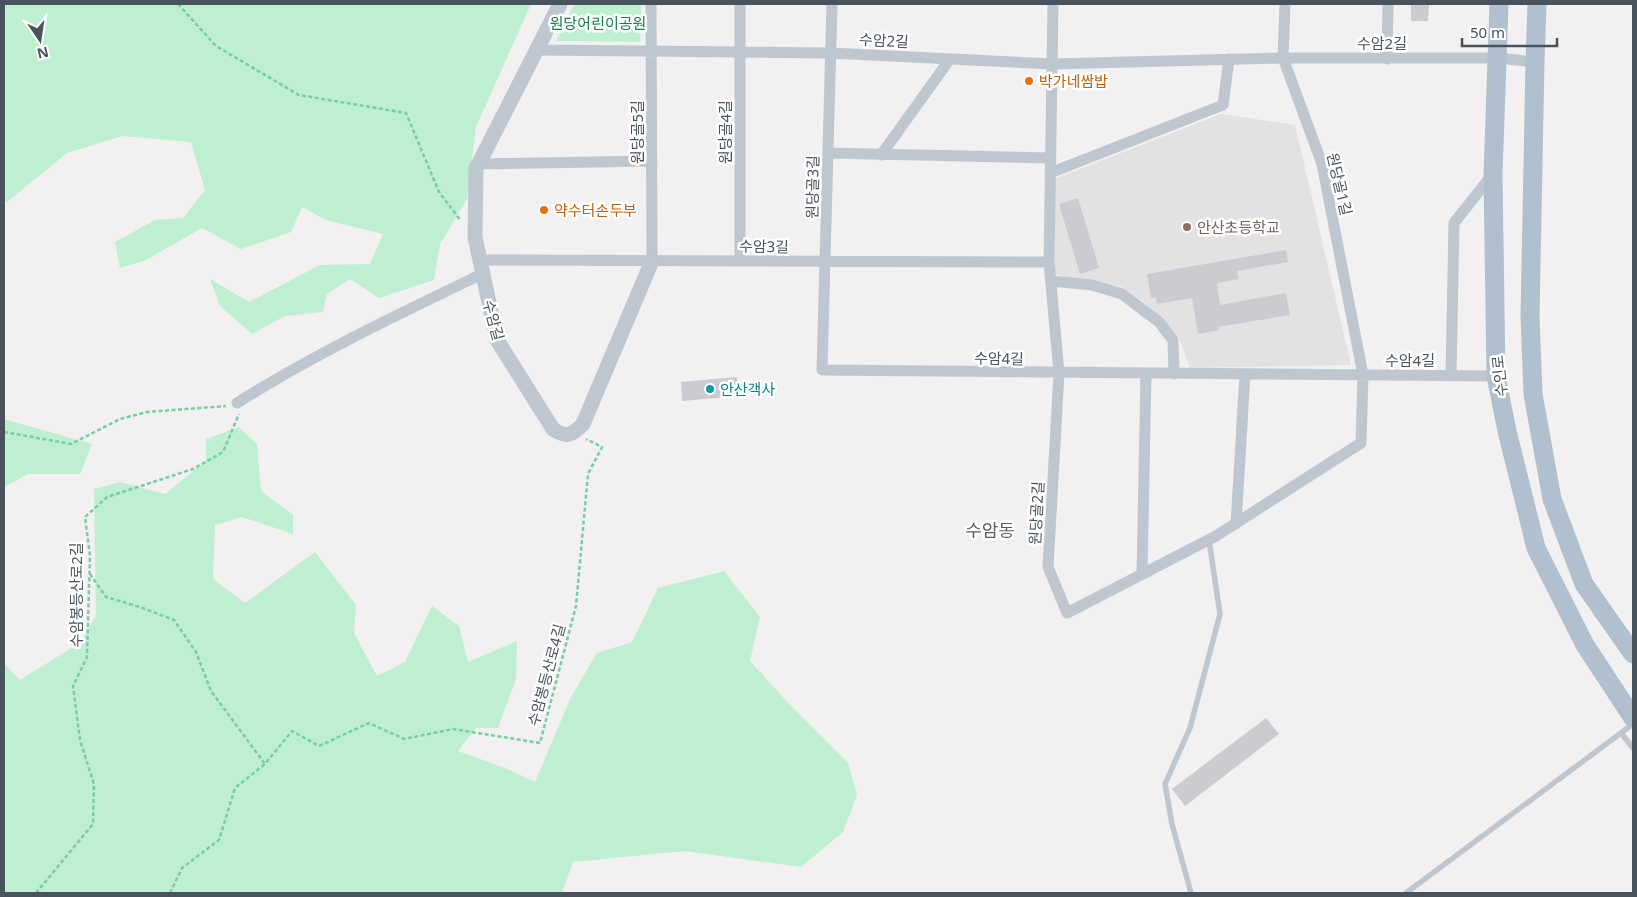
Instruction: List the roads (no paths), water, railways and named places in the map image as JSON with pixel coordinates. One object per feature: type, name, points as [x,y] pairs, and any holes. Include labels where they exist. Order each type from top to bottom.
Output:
[{"type":"main road","name":"수인로","points":[[1499,4],[1493,174],[1496,376],[1507,431],[1536,548],[1585,645],[1633,718]]},
{"type":"main road","points":[[1537,4],[1534,62],[1530,317],[1533,394],[1552,499],[1584,584],[1633,654]]},
{"type":"street","name":"수암길","points":[[560,4],[476,169],[475,238],[497,340],[552,429],[563,435],[574,433],[583,424],[652,261]]},
{"type":"street","name":"원당골5길","points":[[651,4],[652,261]]},
{"type":"street","name":"원당골4길","points":[[740,4],[740,261]]},
{"type":"street","name":"원당골3길","points":[[822,370],[832,4]]},
{"type":"street","name":"원당골2길","points":[[1053,4],[1049,262],[1059,373],[1048,567],[1067,613],[1236,524],[1361,443],[1363,375]]},
{"type":"street","name":"원당골1길","points":[[1285,4],[1283,58],[1322,164],[1363,375]]},
{"type":"street","points":[[1387,59],[1388,4]]},
{"type":"street","name":"수암2길","points":[[538,50],[830,52],[1052,64],[1283,58],[1498,58],[1534,62]]},
{"type":"street","points":[[881,154],[950,59]]},
{"type":"street","points":[[1050,173],[1223,105],[1229,59]]},
{"type":"street","points":[[828,153],[1050,158]]},
{"type":"street","points":[[478,164],[652,161]]},
{"type":"street","points":[[1451,376],[1454,223],[1493,174]]},
{"type":"street","name":"수암3길","points":[[481,267],[652,261],[1049,262]]},
{"type":"street","points":[[242,400],[284,373],[481,267]]},
{"type":"street","points":[[1051,281],[1092,285],[1122,294],[1158,322],[1172,340],[1174,374]]},
{"type":"street","name":"수암4길","points":[[822,370],[1496,376]]},
{"type":"street","points":[[1142,574],[1146,374]]},
{"type":"street","points":[[1236,524],[1245,374]]},
{"type":"lane","points":[[1191,893],[1172,824],[1165,784],[1190,728],[1220,614],[1208,540]]},
{"type":"lane","points":[[1406,893],[1633,724]]},
{"type":"lane","points":[[1621,732],[1633,748]]},
{"type":"place","name":"박가네쌈밥","points":[[1029,81]]},
{"type":"place","name":"약수터손두부","points":[[544,210]]},
{"type":"place","name":"안산초등학교","points":[[1187,227]]},
{"type":"place","name":"안산객사","points":[[710,389]]},
{"type":"district","name":"수암동","points":[[990,530]]},
{"type":"park label","name":"원당어린이공원","points":[[598,23]]}]
